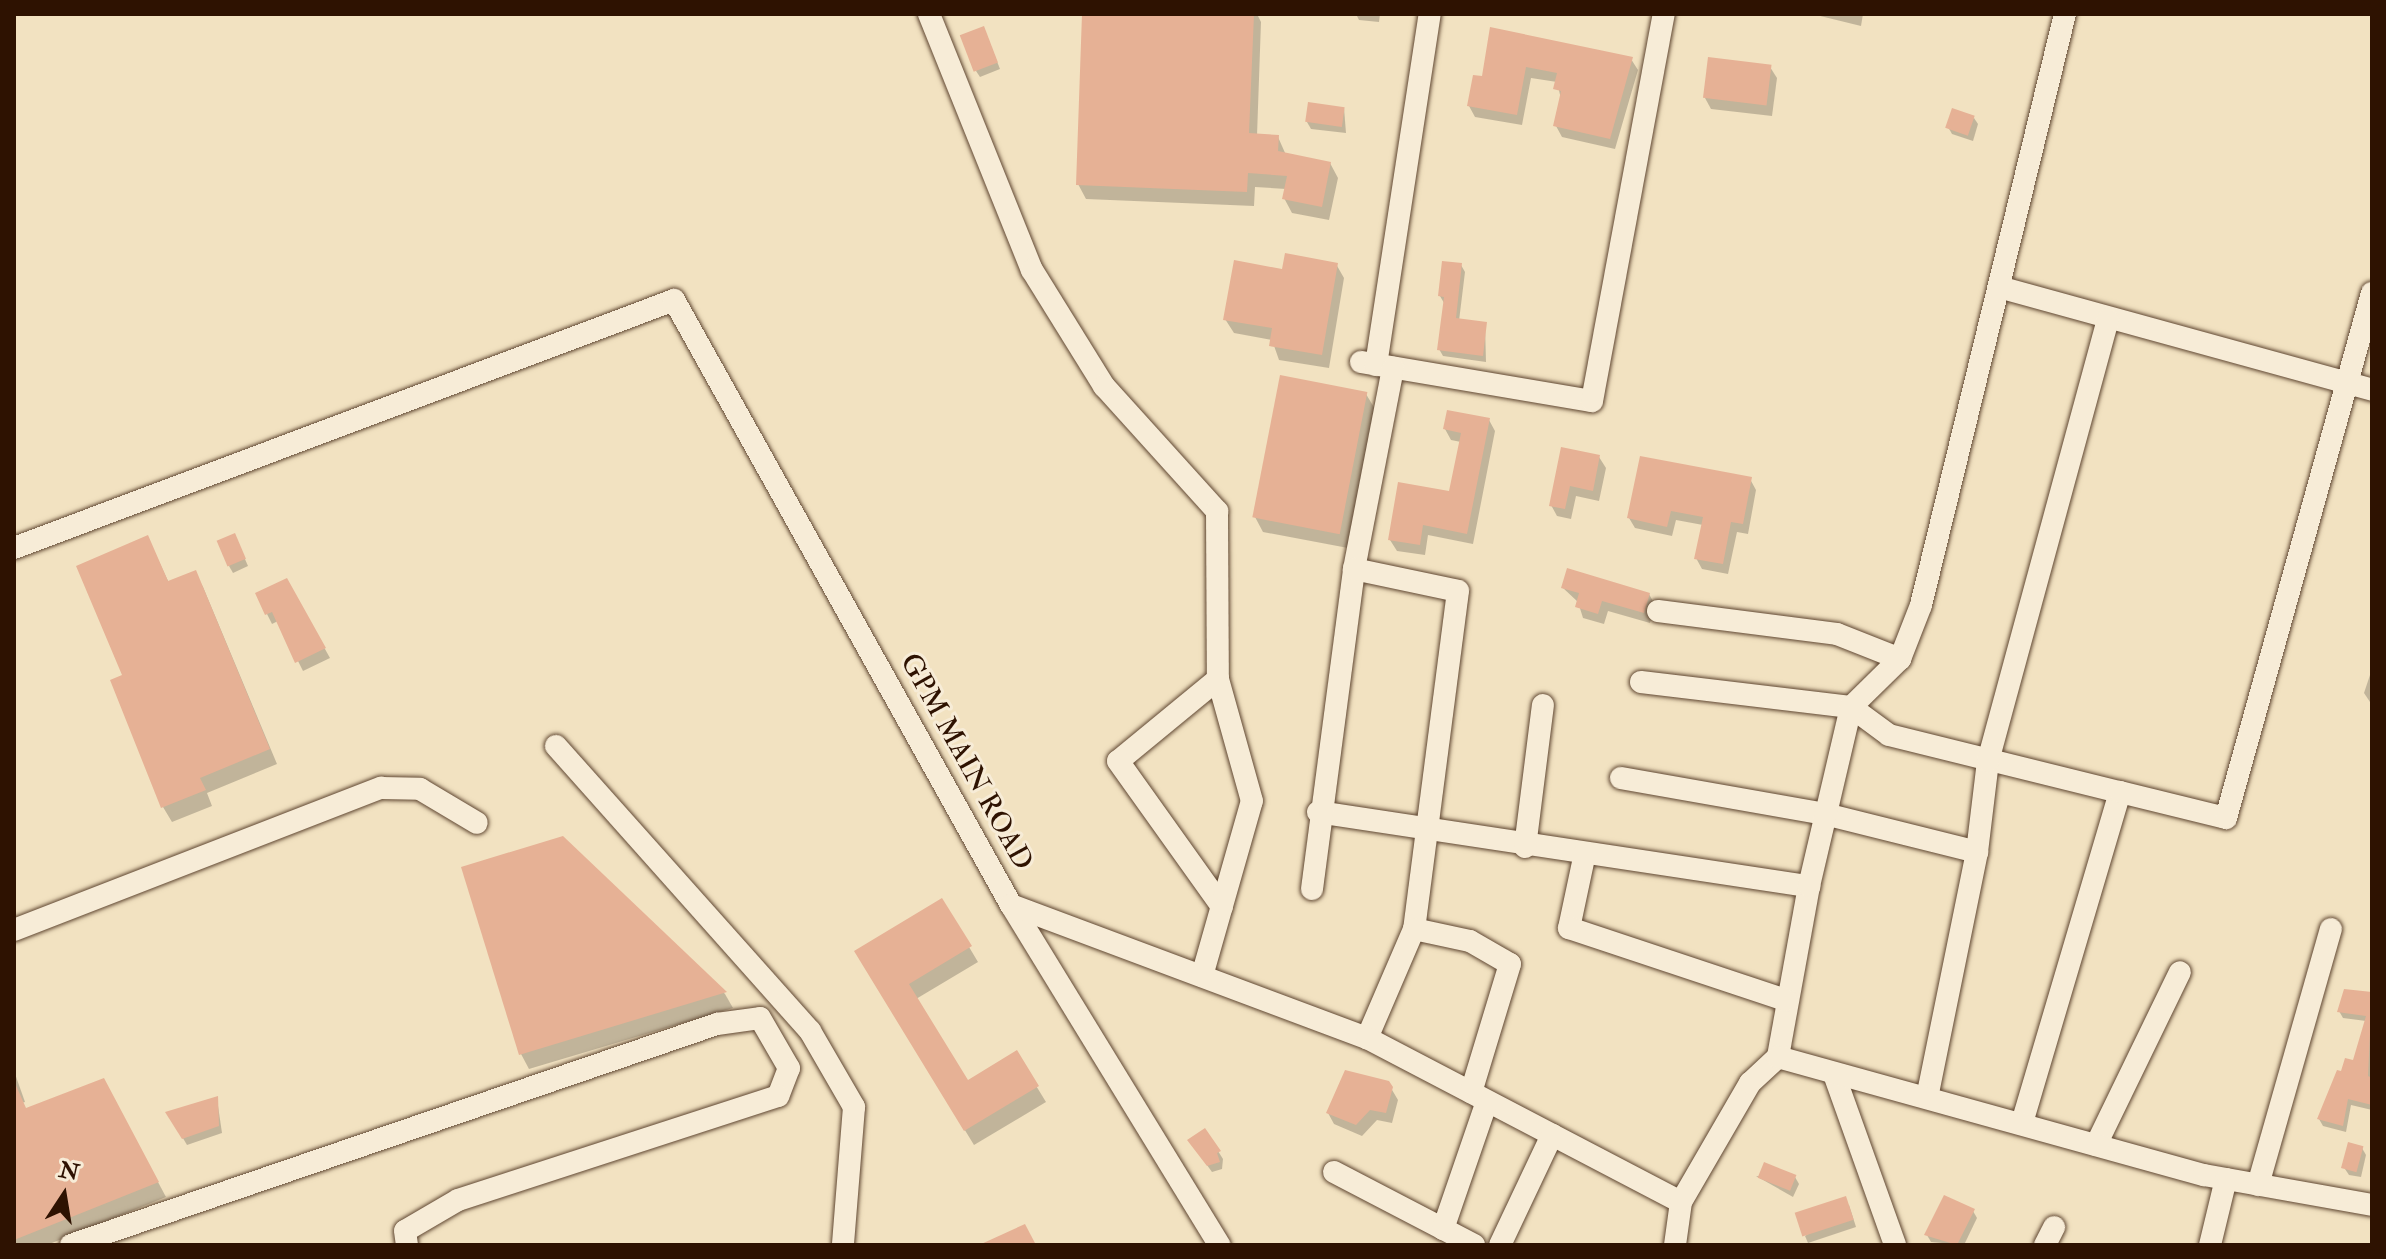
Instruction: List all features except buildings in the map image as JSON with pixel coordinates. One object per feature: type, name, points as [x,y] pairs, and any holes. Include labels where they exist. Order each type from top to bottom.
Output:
[{"type":"street","points":[[929,14],[1032,270],[1104,386],[1217,511],[1218,679],[1252,801],[1202,976]]},
{"type":"street","points":[[1312,889],[1318,812],[1354,569],[1377,365],[1430,14]]},
{"type":"street","points":[[1377,365],[1592,401],[1664,14]]},
{"type":"street","points":[[1675,1245],[1681,1202],[1750,1083],[1778,1057],[1809,886],[1851,707],[1900,659],[1921,605],[2065,14]]},
{"type":"street","points":[[1999,287],[2108,320],[2372,390]]},
{"type":"street","points":[[1641,682],[1851,707],[1889,735],[2226,818],[2372,293]]},
{"type":"street","name":"GPM MAIN ROAD","points":[[14,548],[674,300],[1011,905],[1219,1245]]},
{"type":"street","points":[[1927,1097],[1977,852],[1988,761],[2108,320]]},
{"type":"street","points":[[1354,569],[1458,591],[1414,929],[1367,1038]]},
{"type":"street","points":[[1658,611],[1837,634],[1900,659]]},
{"type":"street","points":[[1218,679],[1118,761],[1222,907]]},
{"type":"street","points":[[1525,847],[1543,705]]},
{"type":"street","points":[[556,746],[810,1031],[854,1107],[843,1245]]},
{"type":"street","points":[[1621,778],[1825,814],[1977,852]]},
{"type":"street","points":[[14,930],[381,788],[420,789],[477,823]]},
{"type":"street","points":[[2022,1123],[2120,792]]},
{"type":"street","points":[[1318,812],[1425,832],[1809,886]]},
{"type":"street","points":[[1585,853],[1569,928],[1786,1000]]},
{"type":"street","points":[[1011,905],[1367,1038],[1681,1202]]},
{"type":"street","points":[[1334,1172],[1458,1239],[1479,1096],[1510,964],[1470,941],[1414,929]]},
{"type":"street","points":[[2258,1185],[2331,929]]},
{"type":"street","points":[[2096,1145],[2180,972]]},
{"type":"street","points":[[71,1245],[717,1024],[760,1018],[789,1068],[778,1096],[458,1200],[405,1231],[407,1245]]},
{"type":"street","points":[[1778,1057],[1835,1077],[1927,1097],[2226,1179],[2372,1205]]},
{"type":"street","points":[[1835,1077],[1895,1245]]},
{"type":"street","points":[[1500,1245],[1552,1135]]},
{"type":"street","points":[[2210,1245],[2226,1179]]}]
